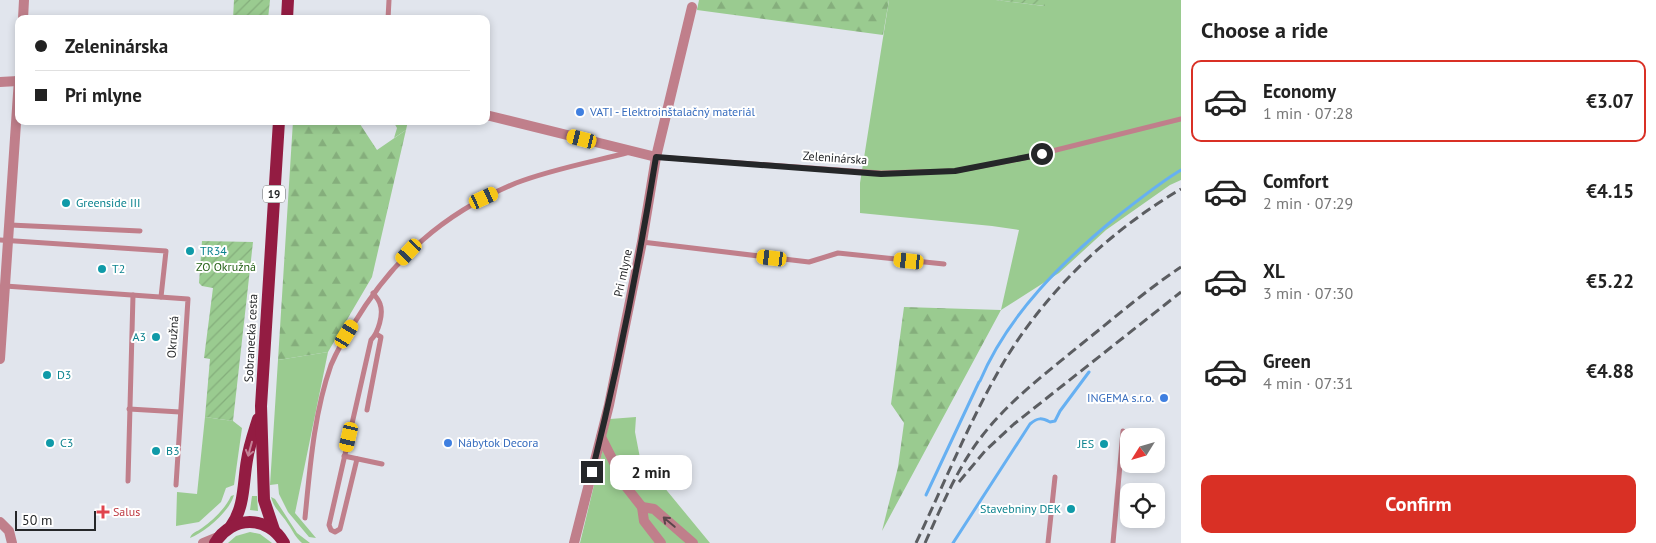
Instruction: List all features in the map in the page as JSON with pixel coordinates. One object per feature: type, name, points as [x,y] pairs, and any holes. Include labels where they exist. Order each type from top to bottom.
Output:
[{"type":"main road","points":[[287,15],[288,0]]},
{"type":"main road","name":"Sobranecká cesta","points":[[274,530],[264,500],[261,406],[279,125]]},
{"type":"main road","name":"Sobranecká cesta","points":[[231,526],[236,519],[240,507],[247,459],[261,406]]},
{"type":"main road","points":[[231,526],[253,522],[268,526],[274,530]]},
{"type":"main road","name":"19","points":[[218,539],[231,526]]},
{"type":"main road","name":"19","points":[[274,530],[284,543]]},
{"type":"street","points":[[23,15],[24,0]]},
{"type":"street","name":"Pri mlyne","points":[[574,543],[601,437],[642,242],[656,157],[692,4]]},
{"type":"street","points":[[0,82],[15,81]]},
{"type":"street","name":"Zeleninárska","points":[[490,116],[656,157]]},
{"type":"street","points":[[0,359],[5,286],[4,241],[10,225],[16,125]]},
{"type":"street","points":[[601,437],[627,488],[642,507],[644,521],[661,543]]},
{"type":"street","points":[[642,507],[654,509],[693,543]]},
{"type":"street","points":[[0,522],[6,526],[14,543]]},
{"type":"street","points":[[203,543],[218,539]]},
{"type":"lane","points":[[388,15],[389,0]]},
{"type":"lane","name":"Zeleninárska","points":[[656,157],[881,174],[955,171],[1024,158],[1181,119]]},
{"type":"lane","points":[[305,518],[310,469],[324,389],[332,363],[373,293],[409,252],[436,227],[484,198],[517,183],[633,152]]},
{"type":"lane","points":[[10,225],[140,232]]},
{"type":"lane","points":[[4,241],[166,251],[161,297],[5,286]]},
{"type":"lane","points":[[642,242],[809,262],[838,253],[944,264]]},
{"type":"lane","points":[[357,459],[341,526],[335,532],[328,525],[371,340],[376,334],[380,318],[381,305],[373,293]]},
{"type":"lane","points":[[128,481],[132,295]]},
{"type":"lane","name":"Okružná","points":[[161,297],[188,299],[176,485]]},
{"type":"lane","points":[[367,410],[381,337],[376,334]]},
{"type":"lane","points":[[129,409],[180,412]]},
{"type":"lane","points":[[344,456],[382,464]]},
{"type":"lane","points":[[1113,543],[1120,465]]},
{"type":"lane","points":[[1048,543],[1055,477]]},
{"type":"green space","points":[[234,0],[270,0],[268,15],[233,15]]},
{"type":"green space","points":[[699,0],[889,0],[883,35],[697,10]]},
{"type":"green space","points":[[889,0],[996,0],[1044,6],[1045,0],[1181,0],[1181,180],[1170,185],[1106,230],[1059,273],[1001,310],[1019,230],[860,213],[860,183]]},
{"type":"green space","points":[[996,0],[1045,0],[1045,6]]},
{"type":"green space","points":[[293,125],[361,125],[377,150],[406,130],[372,277],[328,352],[278,360]]},
{"type":"green space","points":[[395,125],[407,125],[406,130],[394,138],[397,128]]},
{"type":"green space","name":"ZO Okružná","points":[[202,241],[253,242],[233,421],[205,417],[210,359],[204,358],[213,288],[202,286],[199,283]]},
{"type":"green space","points":[[904,307],[1001,310],[882,531],[898,467],[904,423],[891,404]]},
{"type":"green space","points":[[328,352],[295,513],[316,538],[309,537],[288,512],[279,494],[278,484],[270,485],[278,360]]},
{"type":"green space","points":[[205,417],[233,421],[242,428],[234,485],[226,488],[221,502],[199,522],[176,526],[177,492],[197,494]]},
{"type":"green space","points":[[636,417],[635,432],[640,458],[710,543],[580,543],[610,419]]},
{"type":"green space","points":[[234,495],[228,508],[216,520],[203,531],[190,538],[193,533],[214,518],[231,496]]},
{"type":"green space","points":[[252,496],[257,496],[258,511],[250,510]]},
{"type":"green space","points":[[271,497],[275,499],[297,533],[310,543],[302,543],[276,508]]},
{"type":"green space","points":[[250,532],[260,534],[272,543],[228,543],[236,536]]},
{"type":"waterway","points":[[980,381],[1006,333],[1039,290],[1058,270],[1098,232],[1157,186],[1181,170]]},
{"type":"waterway","points":[[953,543],[1030,424],[1040,419],[1050,422],[1055,421],[1060,411],[1089,372]]},
{"type":"waterway","points":[[926,495],[979,382]]},
{"type":"railway","points":[[916,543],[990,387],[1019,338],[1058,289],[1080,266],[1128,224],[1181,189]]},
{"type":"railway","points":[[925,543],[965,461],[982,436],[1004,411],[1028,388],[1079,346],[1142,295],[1181,267]]},
{"type":"railway","points":[[959,482],[985,451],[1014,424],[1181,292]]},
{"type":"place","name":"VATI - Elektroinštalačný materiál","points":[[580,112]]},
{"type":"place","name":"Greenside III","points":[[66,203]]},
{"type":"place","name":"TR34","points":[[190,251]]},
{"type":"place","name":"T2","points":[[102,269]]},
{"type":"place","name":"A3","points":[[156,337]]},
{"type":"place","name":"D3","points":[[47,375]]},
{"type":"place","name":"INGEMA s.r.o.","points":[[1164,398]]},
{"type":"place","name":"C3","points":[[50,443]]},
{"type":"place","name":"Nábytok Decora","points":[[448,443]]},
{"type":"place","name":"JES","points":[[1104,444]]},
{"type":"place","name":"B3","points":[[156,451]]},
{"type":"place","name":"Stavebniny DEK","points":[[1071,509]]},
{"type":"place","name":"Salus","points":[[103,512]]},
{"type":"route","points":[[592,472],[642,242],[656,157],[881,174],[955,171],[1042,154]]}]
